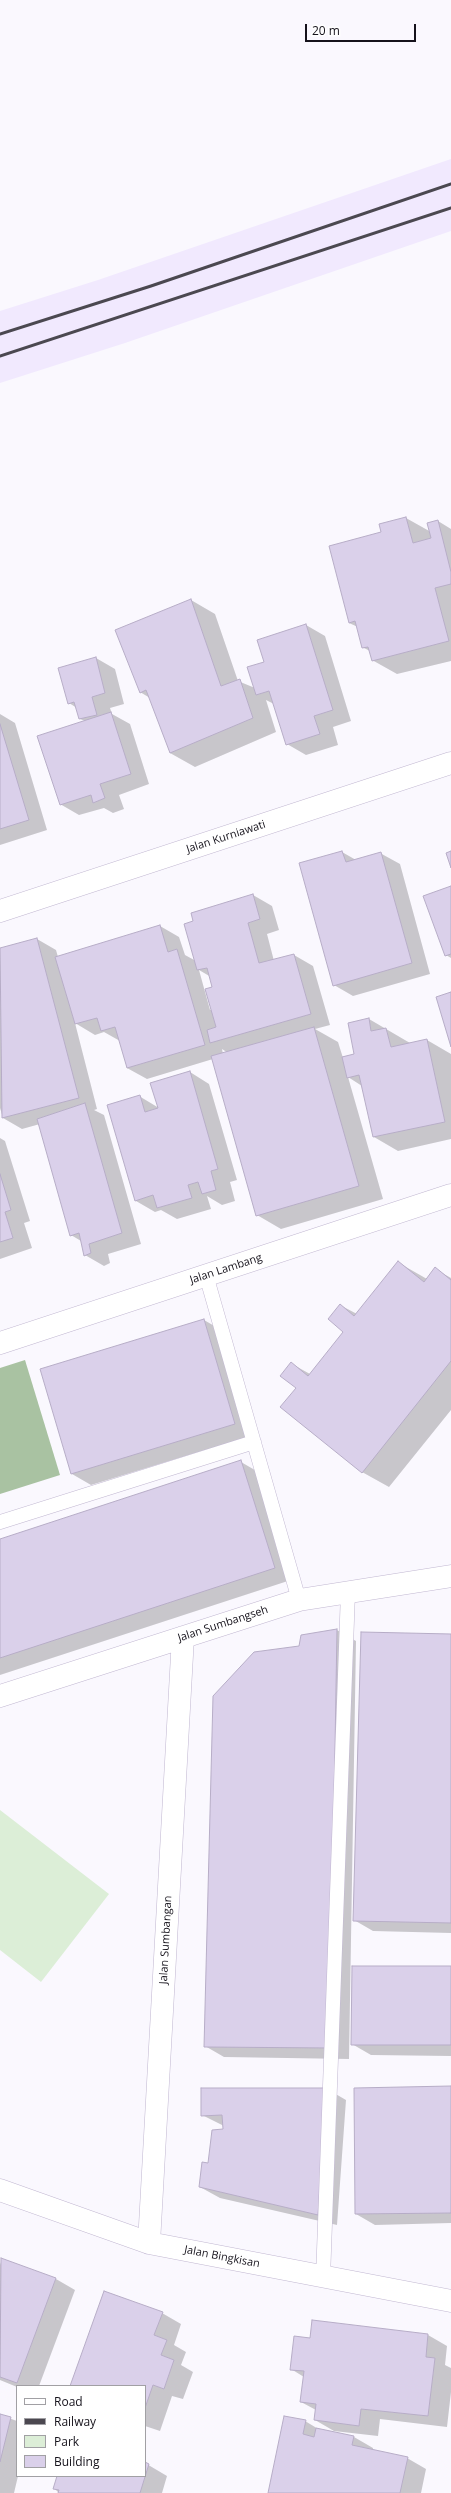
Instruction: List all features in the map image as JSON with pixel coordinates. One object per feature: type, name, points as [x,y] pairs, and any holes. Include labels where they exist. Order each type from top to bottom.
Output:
[{"type":"street","name":"Jalan Kurniawati","points":[[0,911],[451,764]]},
{"type":"street","name":"Jalan Lambang","points":[[0,1343],[451,1195]]},
{"type":"street","name":"Jalan Sumbangseh","points":[[0,1696],[299,1600],[451,1576]]},
{"type":"street","name":"Jalan Sumbangan","points":[[149,2242],[183,1637]]},
{"type":"street","name":"Jalan Bingkisan","points":[[0,2190],[149,2242],[323,2278],[451,2301]]},
{"type":"lane","points":[[206,1276],[299,1600]]},
{"type":"lane","points":[[0,1522],[254,1442]]},
{"type":"lane","points":[[323,2278],[348,1592]]},
{"type":"shaded area","points":[[451,159],[451,231],[125,343],[0,383],[0,311],[98,280]]},
{"type":"green space","points":[[25,1360],[60,1475],[0,1494],[0,1368]]},
{"type":"green space","points":[[0,1810],[109,1894],[41,1982],[0,1950]]},
{"type":"building","points":[[406,517],[413,543],[431,538],[427,523],[438,520],[451,572],[451,584],[435,588],[449,641],[372,661],[368,647],[362,648],[355,621],[349,623],[329,546],[381,532],[379,524]]},
{"type":"building","points":[[191,599],[221,686],[240,679],[253,718],[170,753],[146,690],[140,693],[115,630]]},
{"type":"building","points":[[306,624],[333,710],[314,716],[320,734],[286,745],[269,691],[256,695],[247,667],[264,662],[257,640]]},
{"type":"building","points":[[96,657],[105,693],[92,697],[97,715],[79,719],[74,702],[68,704],[58,668]]},
{"type":"building","points":[[111,712],[131,774],[100,784],[105,798],[93,803],[91,795],[60,805],[37,736]]},
{"type":"building","points":[[0,724],[29,820],[0,829]]},
{"type":"building","points":[[342,851],[346,862],[381,852],[412,963],[333,986],[299,863]]},
{"type":"building","points":[[451,851],[451,868],[446,853]]},
{"type":"building","points":[[451,886],[451,954],[445,956],[423,896]]},
{"type":"building","points":[[253,894],[260,919],[248,923],[259,963],[294,954],[311,1014],[210,1043],[207,1030],[216,1027],[205,989],[212,987],[207,968],[197,970],[184,924],[193,921],[191,913]]},
{"type":"building","points":[[160,925],[168,952],[177,949],[205,1045],[127,1068],[115,1027],[101,1031],[97,1018],[75,1024],[55,957]]},
{"type":"building","points":[[37,938],[79,1098],[2,1118],[0,948]]},
{"type":"building","points":[[451,992],[451,1047],[436,997]]},
{"type":"building","points":[[369,1018],[371,1031],[386,1028],[391,1047],[427,1039],[445,1122],[373,1137],[359,1075],[347,1078],[342,1057],[354,1054],[348,1023]]},
{"type":"building","points":[[314,1027],[359,1186],[256,1216],[211,1056]]},
{"type":"building","points":[[190,1071],[218,1169],[211,1171],[216,1190],[202,1194],[198,1182],[188,1185],[192,1198],[157,1208],[153,1195],[135,1201],[107,1105],[140,1095],[145,1112],[158,1108],[150,1083]]},
{"type":"building","points":[[85,1103],[122,1233],[89,1244],[91,1253],[84,1256],[79,1233],[70,1236],[37,1119]]},
{"type":"building","points":[[0,1174],[11,1210],[5,1212],[13,1238],[0,1242]]},
{"type":"building","points":[[398,1261],[424,1282],[435,1267],[451,1280],[451,1361],[362,1473],[280,1407],[296,1388],[280,1376],[291,1362],[308,1376],[343,1332],[328,1319],[340,1304],[354,1316]]},
{"type":"building","points":[[204,1319],[235,1424],[71,1474],[40,1369]]},
{"type":"building","points":[[241,1460],[275,1568],[0,1658],[0,1539]]},
{"type":"building","points":[[337,1629],[330,2048],[204,2047],[213,1696],[254,1652],[299,1646],[301,1635]]},
{"type":"building","points":[[361,1632],[451,1634],[451,1923],[353,1921]]},
{"type":"building","points":[[352,1966],[451,1966],[451,2045],[351,2045]]},
{"type":"building","points":[[451,2086],[451,2213],[355,2214],[354,2088]]},
{"type":"building","points":[[201,2088],[327,2088],[318,2215],[199,2187],[202,2162],[208,2163],[212,2130],[223,2129],[222,2115],[201,2116]]},
{"type":"building","points":[[1,2258],[56,2278],[17,2383],[0,2377]]},
{"type":"building","points":[[104,2291],[163,2312],[154,2335],[167,2340],[161,2355],[174,2360],[164,2389],[153,2385],[146,2405],[146,2385],[70,2385]]},
{"type":"building","points":[[312,2320],[428,2334],[426,2357],[435,2358],[428,2416],[361,2409],[359,2426],[314,2420],[316,2404],[300,2402],[304,2371],[290,2370],[294,2336],[310,2338]]},
{"type":"building","points":[[0,2414],[11,2417],[0,2462]]},
{"type":"building","points":[[284,2416],[306,2420],[303,2434],[314,2437],[316,2428],[354,2436],[352,2445],[408,2457],[400,2493],[268,2493]]},
{"type":"building","points":[[146,2462],[149,2464],[146,2474]]},
{"type":"building","points":[[57,2477],[145,2477],[140,2493],[58,2493],[59,2490],[53,2489]]},
{"type":"railway","points":[[0,334],[151,286],[451,184]]},
{"type":"railway","points":[[0,356],[451,208]]}]
